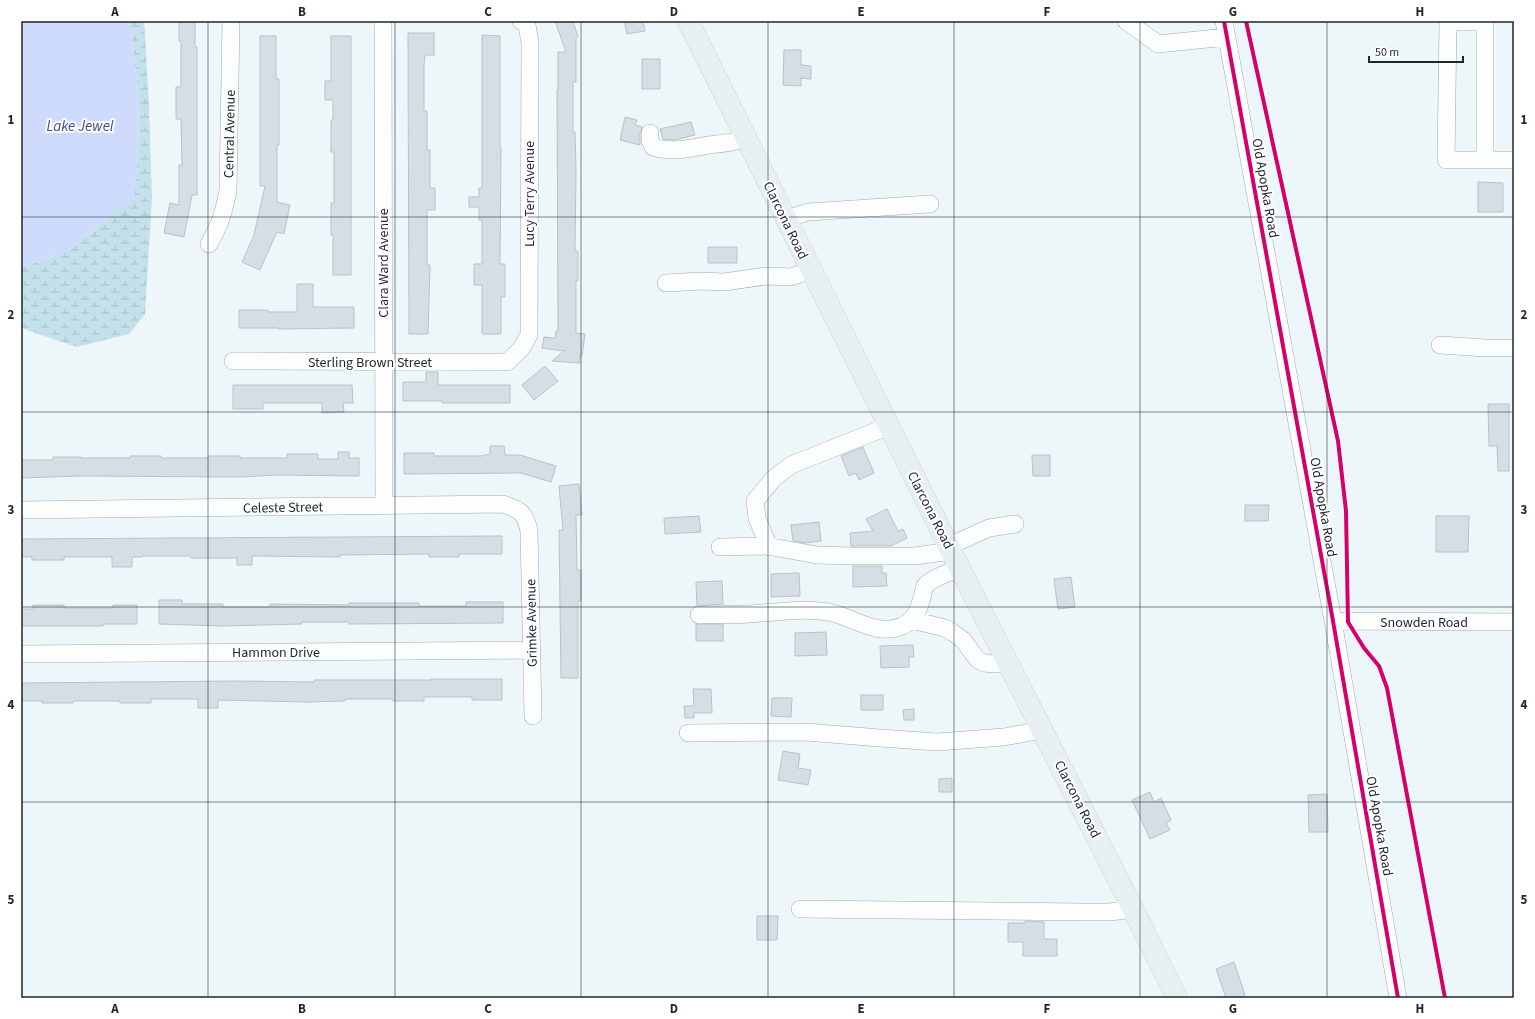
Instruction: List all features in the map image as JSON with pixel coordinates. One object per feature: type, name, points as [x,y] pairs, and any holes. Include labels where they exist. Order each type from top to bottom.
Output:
[{"type":"main road","name":"Clarcona Road","points":[[688,21],[953,555],[1177,998]]},
{"type":"street","name":"Central Avenue","points":[[209,244],[218,228],[224,210],[228,190],[231,21]]},
{"type":"street","name":"Clara Ward Avenue","points":[[384,21],[384,506]]},
{"type":"street","name":"Lucy Terry Avenue","points":[[507,362],[521,350],[529,335],[530,43],[527,25],[521,21]]},
{"type":"street","points":[[1126,21],[1158,44],[1226,29]]},
{"type":"street","points":[[1485,160],[1485,22],[1448,22],[1446,160],[1485,160],[1514,160]]},
{"type":"street","name":"Old Apopka Road","points":[[1226,29],[1333,621],[1398,998]]},
{"type":"street","points":[[650,133],[650,140],[653,147],[666,150],[730,143],[746,139]]},
{"type":"street","points":[[786,219],[808,212],[930,204]]},
{"type":"street","points":[[666,283],[701,281],[724,282],[766,276],[791,276],[811,270]]},
{"type":"street","points":[[1440,345],[1514,348]]},
{"type":"street","name":"Sterling Brown Street","points":[[233,361],[507,362]]},
{"type":"street","points":[[769,547],[757,518],[755,501],[773,479],[791,465],[889,426]]},
{"type":"street","name":"Celeste Street","points":[[21,510],[503,504],[517,509],[526,518],[529,531]]},
{"type":"street","points":[[698,614],[748,614],[815,610],[851,619],[876,629],[901,627],[912,620],[926,586],[933,580],[953,555],[990,528],[1015,524]]},
{"type":"street","name":"Grimke Avenue","points":[[529,531],[532,716]]},
{"type":"street","points":[[720,547],[769,547],[817,555],[953,555]]},
{"type":"street","points":[[912,620],[945,628],[952,632],[963,640],[977,659],[984,663],[993,664],[1008,662]]},
{"type":"street","name":"Snowden Road","points":[[1333,621],[1514,622]]},
{"type":"street","name":"Hammon Drive","points":[[21,654],[531,650]]},
{"type":"street","points":[[688,733],[806,732],[938,742],[1004,737],[1042,730]]},
{"type":"street","points":[[800,909],[1110,912],[1133,909]]},
{"type":"green space","points":[[130,21],[144,21],[149,103],[152,197],[145,314],[129,334],[77,347],[21,328],[21,268],[70,250],[134,197],[138,153],[139,100]]},
{"type":"water","name":"Lake Jewel","points":[[21,21],[130,21],[139,100],[138,153],[134,197],[70,250],[21,268]]},
{"type":"building","points":[[179,21],[195,21],[195,47],[197,47],[197,195],[192,195],[184,237],[164,233],[170,203],[179,205],[179,165],[182,165],[181,119],[176,119],[176,87],[181,87],[181,41],[179,41]]},
{"type":"building","points":[[555,21],[573,21],[578,37],[576,38],[576,82],[573,82],[573,132],[575,132],[576,170],[575,251],[578,251],[578,281],[576,281],[576,333],[585,334],[580,363],[552,361],[564,351],[542,348],[544,337],[555,338],[556,331],[558,331],[558,52],[566,52]]},
{"type":"building","points":[[624,21],[643,21],[645,31],[627,34]]},
{"type":"building","points":[[408,33],[434,33],[434,55],[425,55],[424,65],[424,111],[427,111],[427,150],[430,150],[430,188],[435,188],[435,210],[427,210],[427,265],[430,265],[428,334],[409,334]]},
{"type":"building","points":[[482,35],[500,36],[500,264],[505,264],[505,297],[501,297],[501,334],[482,334],[482,285],[474,285],[474,264],[482,264],[482,220],[479,220],[479,207],[469,207],[469,197],[479,197],[479,188],[482,188]]},
{"type":"building","points":[[260,36],[276,36],[276,79],[279,79],[277,202],[290,205],[284,234],[277,232],[260,270],[242,262],[254,235],[265,186],[260,186]]},
{"type":"building","points":[[331,36],[351,36],[351,275],[333,275],[331,203],[334,203],[334,152],[331,152],[331,120],[333,120],[333,100],[325,100],[325,81],[331,81]]},
{"type":"building","points":[[784,50],[801,50],[801,65],[811,66],[811,79],[801,78],[801,86],[783,85]]},
{"type":"building","points":[[642,59],[660,59],[660,89],[642,89]]},
{"type":"building","points":[[625,117],[637,120],[635,125],[642,127],[640,133],[640,145],[620,140]]},
{"type":"building","points":[[691,122],[695,135],[675,140],[663,139],[660,129]]},
{"type":"building","points":[[1478,182],[1503,183],[1503,212],[1478,212]]},
{"type":"building","points":[[708,247],[737,247],[737,263],[708,263]]},
{"type":"building","points":[[297,284],[313,284],[313,307],[354,307],[354,328],[239,328],[239,310],[297,312]]},
{"type":"building","points":[[545,366],[558,381],[534,400],[522,385]]},
{"type":"building","points":[[426,372],[438,372],[438,385],[510,385],[510,403],[442,403],[442,401],[403,401],[403,382],[426,382]]},
{"type":"building","points":[[233,385],[352,385],[353,403],[343,403],[344,412],[322,413],[322,403],[263,403],[263,409],[233,409]]},
{"type":"building","points":[[1488,404],[1509,404],[1509,471],[1498,471],[1497,446],[1489,446]]},
{"type":"building","points":[[490,446],[504,446],[505,455],[520,455],[556,466],[551,482],[521,473],[404,474],[404,453],[434,453],[434,456],[481,456],[490,454]]},
{"type":"building","points":[[863,447],[874,473],[859,480],[856,473],[849,476],[841,456]]},
{"type":"building","points":[[338,452],[349,452],[349,458],[359,458],[359,476],[81,476],[21,478],[21,460],[53,460],[53,457],[130,458],[130,456],[161,456],[161,458],[208,458],[208,456],[240,456],[240,458],[287,458],[287,454],[318,454],[318,459],[338,459]]},
{"type":"building","points":[[1032,455],[1050,455],[1050,476],[1033,476]]},
{"type":"building","points":[[579,484],[582,515],[576,515],[577,570],[581,570],[581,601],[578,601],[578,678],[561,678],[559,530],[563,530],[559,486]]},
{"type":"building","points":[[1245,505],[1269,505],[1268,521],[1245,521]]},
{"type":"building","points":[[887,509],[898,531],[903,529],[907,538],[891,546],[851,546],[850,533],[873,531],[866,519]]},
{"type":"building","points":[[699,516],[701,532],[665,534],[664,518]]},
{"type":"building","points":[[1436,516],[1469,516],[1468,552],[1436,552]]},
{"type":"building","points":[[819,522],[821,541],[805,543],[793,541],[791,525]]},
{"type":"building","points":[[502,536],[502,554],[459,554],[459,557],[429,557],[429,554],[340,555],[340,557],[252,556],[252,565],[237,565],[237,558],[142,556],[132,557],[132,567],[112,567],[112,557],[64,557],[64,560],[32,560],[32,557],[21,557],[21,539]]},
{"type":"building","points":[[853,566],[882,566],[882,573],[886,573],[887,586],[853,587]]},
{"type":"building","points":[[799,573],[800,596],[771,597],[771,574]]},
{"type":"building","points":[[1071,577],[1075,607],[1058,609],[1054,579]]},
{"type":"building","points":[[722,581],[723,604],[697,606],[696,582]]},
{"type":"building","points":[[159,600],[182,600],[182,604],[223,604],[223,607],[270,607],[270,604],[349,605],[349,603],[419,603],[419,606],[466,606],[466,602],[503,602],[503,623],[349,624],[349,622],[302,622],[302,624],[223,626],[159,624]]},
{"type":"building","points":[[33,605],[64,605],[64,608],[113,608],[113,605],[137,605],[137,624],[103,624],[103,626],[21,626],[21,609],[33,609]]},
{"type":"building","points":[[696,624],[723,624],[723,641],[696,641]]},
{"type":"building","points":[[826,632],[827,655],[795,656],[795,633]]},
{"type":"building","points":[[913,645],[914,657],[909,657],[909,667],[881,668],[880,646]]},
{"type":"building","points":[[502,679],[502,700],[472,700],[472,697],[424,697],[424,701],[393,701],[393,699],[345,699],[345,701],[307,702],[218,700],[218,708],[198,708],[198,699],[151,699],[151,703],[120,703],[120,701],[73,701],[73,703],[42,703],[42,701],[21,701],[21,683],[236,681],[314,682],[314,680]]},
{"type":"building","points":[[693,689],[711,689],[712,713],[694,713],[694,718],[685,718],[684,706],[694,706]]},
{"type":"building","points":[[861,695],[883,695],[883,710],[861,710]]},
{"type":"building","points":[[772,698],[792,698],[791,717],[771,716]]},
{"type":"building","points":[[914,709],[914,720],[904,720],[903,710]]},
{"type":"building","points":[[783,751],[800,754],[798,768],[811,770],[808,785],[778,780]]},
{"type":"building","points":[[952,778],[952,792],[939,792],[939,779]]},
{"type":"building","points":[[1150,792],[1154,802],[1161,798],[1171,820],[1166,823],[1170,830],[1150,839],[1132,800]]},
{"type":"building","points":[[1327,794],[1328,832],[1309,832],[1308,795]]},
{"type":"building","points":[[757,916],[778,916],[777,940],[757,940]]},
{"type":"building","points":[[1025,921],[1044,922],[1044,939],[1057,939],[1057,956],[1023,956],[1023,942],[1008,942],[1008,923],[1025,923]]},
{"type":"building","points":[[1234,962],[1245,995],[1238,998],[1226,998],[1216,969]]},
{"type":"cycle path","points":[[1224,21],[1333,621],[1398,998]]},
{"type":"cycle path","points":[[1246,21],[1338,441],[1346,511],[1348,622],[1364,648],[1379,666],[1387,688],[1445,998]]}]
